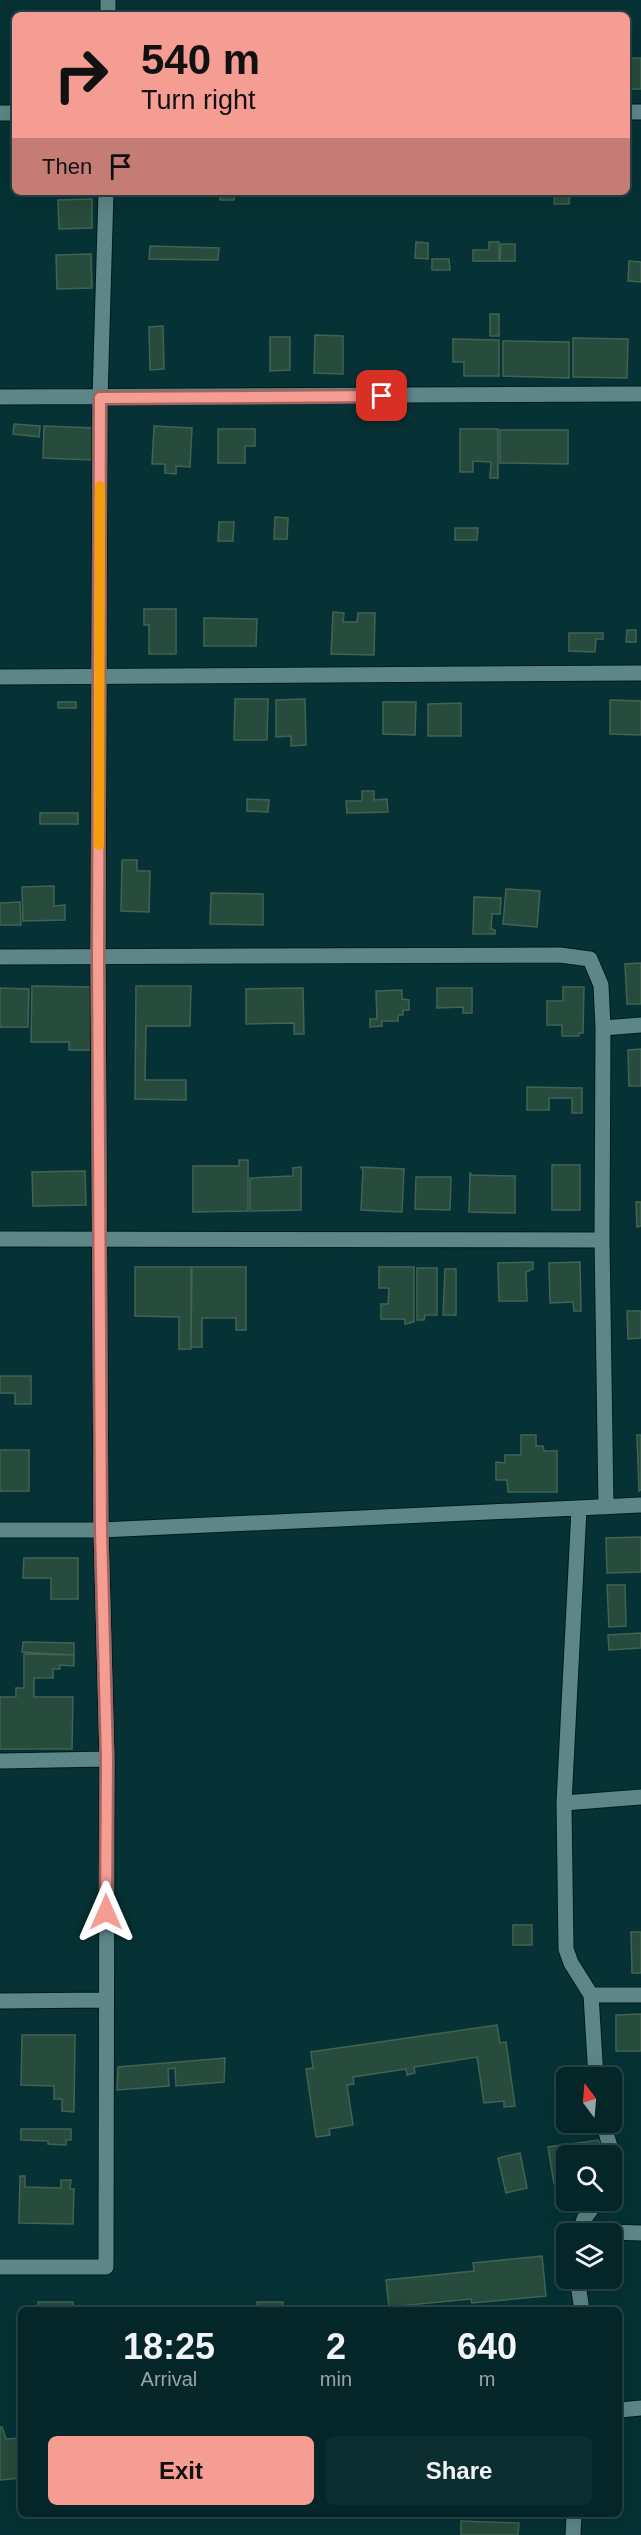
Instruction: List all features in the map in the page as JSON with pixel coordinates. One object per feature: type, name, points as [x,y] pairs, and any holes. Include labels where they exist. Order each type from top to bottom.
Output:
[{"type":"street","points":[[0,2267],[106,2267],[107,1759],[101,1530],[98,957],[100,398],[106,195]]},
{"type":"street","points":[[0,397],[641,394]]},
{"type":"street","points":[[0,676],[641,673]]},
{"type":"street","points":[[0,957],[560,955],[590,959],[601,986],[603,1028],[602,1240],[606,1507]]},
{"type":"street","points":[[603,1028],[641,1025]]},
{"type":"street","points":[[0,1239],[602,1240]]},
{"type":"street","points":[[0,1530],[101,1530],[641,1505]]},
{"type":"street","points":[[579,1509],[564,1803],[566,1949],[571,1963],[591,1995],[595,2067]]},
{"type":"street","points":[[0,1761],[107,1759]]},
{"type":"street","points":[[564,1803],[641,1797]]},
{"type":"street","points":[[591,1995],[641,1995]]},
{"type":"street","points":[[0,2001],[105,2000]]},
{"type":"street","points":[[622,2233],[641,2233]]},
{"type":"street","points":[[579,2289],[582,2307]]},
{"type":"street","points":[[622,2410],[641,2408]]},
{"type":"street","points":[[573,2535],[574,2517]]},
{"type":"building","points":[[630,58],[641,58],[641,89],[630,89]]},
{"type":"building","points":[[220,195],[235,195],[234,200],[220,200]]},
{"type":"building","points":[[555,195],[570,195],[569,204],[554,204]]},
{"type":"building","points":[[92,199],[92,228],[59,229],[58,200]]},
{"type":"building","points":[[416,242],[428,243],[428,259],[415,258]]},
{"type":"building","points":[[489,242],[499,242],[499,261],[473,261],[473,250],[489,250]]},
{"type":"building","points":[[501,244],[515,244],[515,261],[500,261]]},
{"type":"building","points":[[150,246],[219,248],[218,260],[149,259]]},
{"type":"building","points":[[91,254],[92,288],[57,289],[56,255]]},
{"type":"building","points":[[432,259],[449,259],[450,270],[432,270]]},
{"type":"building","points":[[629,261],[641,262],[641,282],[628,281]]},
{"type":"building","points":[[490,314],[499,314],[499,336],[490,336]]},
{"type":"building","points":[[163,326],[164,369],[150,370],[149,327]]},
{"type":"building","points":[[315,335],[343,336],[343,374],[314,373]]},
{"type":"building","points":[[270,337],[290,337],[290,370],[270,371]]},
{"type":"building","points":[[573,338],[628,339],[627,378],[573,377]]},
{"type":"building","points":[[453,339],[499,340],[499,376],[464,376],[464,362],[453,362]]},
{"type":"building","points":[[503,341],[569,342],[569,378],[503,376]]},
{"type":"building","points":[[14,424],[40,426],[39,437],[13,434]]},
{"type":"building","points":[[44,426],[93,428],[92,460],[43,458]]},
{"type":"building","points":[[154,426],[192,428],[190,467],[176,466],[176,474],[165,473],[165,464],[152,464]]},
{"type":"building","points":[[218,429],[255,429],[255,446],[245,446],[245,463],[218,463]]},
{"type":"building","points":[[460,429],[498,429],[498,478],[490,478],[491,462],[473,461],[473,472],[460,472]]},
{"type":"building","points":[[500,430],[568,430],[568,464],[500,463]]},
{"type":"building","points":[[275,517],[288,518],[287,539],[274,539]]},
{"type":"building","points":[[219,522],[234,522],[233,541],[218,541]]},
{"type":"building","points":[[455,528],[478,528],[477,540],[455,540]]},
{"type":"building","points":[[144,609],[176,609],[176,654],[149,654],[149,625],[144,625]]},
{"type":"building","points":[[333,612],[344,613],[343,622],[357,622],[358,613],[375,613],[374,655],[331,654]]},
{"type":"building","points":[[204,618],[257,619],[256,646],[204,646]]},
{"type":"building","points":[[627,630],[636,630],[636,642],[626,642]]},
{"type":"building","points":[[569,633],[603,633],[603,639],[596,639],[595,652],[569,651]]},
{"type":"building","points":[[235,699],[268,699],[267,740],[234,740]]},
{"type":"building","points":[[305,699],[306,745],[291,746],[291,736],[276,737],[276,700]]},
{"type":"building","points":[[610,700],[641,701],[641,735],[610,734]]},
{"type":"building","points":[[58,702],[76,702],[76,708],[58,708]]},
{"type":"building","points":[[383,702],[416,702],[415,735],[383,734]]},
{"type":"building","points":[[461,703],[461,736],[428,736],[428,704]]},
{"type":"building","points":[[362,791],[374,791],[374,800],[387,799],[388,812],[347,813],[346,801],[362,801]]},
{"type":"building","points":[[247,799],[269,800],[268,812],[247,811]]},
{"type":"building","points":[[40,813],[78,813],[78,824],[40,824]]},
{"type":"building","points":[[122,860],[137,860],[137,871],[150,871],[149,912],[121,911]]},
{"type":"building","points":[[54,886],[54,906],[65,905],[65,920],[23,921],[22,887]]},
{"type":"building","points":[[506,889],[540,891],[537,927],[503,924]]},
{"type":"building","points":[[211,893],[263,894],[263,925],[210,924]]},
{"type":"building","points":[[474,897],[501,898],[500,914],[492,914],[491,929],[495,930],[495,934],[473,934]]},
{"type":"building","points":[[20,902],[21,925],[0,925],[0,903]]},
{"type":"building","points":[[641,963],[641,1004],[627,1004],[625,964]]},
{"type":"building","points":[[32,986],[93,987],[92,1050],[69,1050],[69,1042],[31,1042]]},
{"type":"building","points":[[136,986],[191,986],[190,1026],[146,1026],[145,1080],[186,1080],[186,1100],[135,1099]]},
{"type":"building","points":[[563,987],[584,987],[583,1033],[579,1033],[579,1036],[562,1036],[562,1025],[547,1025],[547,1001],[563,1001]]},
{"type":"building","points":[[0,988],[29,989],[28,1027],[0,1027]]},
{"type":"building","points":[[303,988],[304,1034],[294,1034],[294,1023],[246,1024],[246,989]]},
{"type":"building","points":[[437,988],[472,988],[472,1013],[463,1013],[463,1007],[437,1008]]},
{"type":"building","points":[[402,990],[402,999],[409,1000],[409,1010],[403,1010],[403,1015],[398,1015],[398,1021],[382,1021],[382,1026],[370,1027],[370,1019],[377,1019],[376,991]]},
{"type":"building","points":[[641,1049],[641,1086],[629,1086],[628,1050]]},
{"type":"building","points":[[527,1087],[582,1088],[582,1113],[572,1113],[572,1098],[549,1098],[549,1110],[527,1110]]},
{"type":"building","points":[[239,1160],[248,1160],[248,1211],[193,1212],[193,1166],[239,1166]]},
{"type":"building","points":[[552,1165],[580,1165],[580,1210],[552,1210]]},
{"type":"building","points":[[301,1167],[301,1210],[250,1211],[250,1178],[293,1176],[293,1168]]},
{"type":"building","points":[[361,1167],[404,1169],[402,1212],[361,1210],[363,1170]]},
{"type":"building","points":[[85,1171],[86,1205],[33,1206],[32,1172]]},
{"type":"building","points":[[470,1173],[472,1175],[515,1176],[515,1213],[469,1212]]},
{"type":"building","points":[[416,1177],[451,1177],[450,1210],[415,1209]]},
{"type":"building","points":[[636,1202],[641,1202],[641,1226],[637,1227]]},
{"type":"building","points":[[533,1262],[533,1269],[526,1272],[527,1301],[499,1301],[498,1263]]},
{"type":"building","points":[[580,1262],[581,1311],[574,1311],[573,1302],[550,1303],[549,1263]]},
{"type":"building","points":[[135,1267],[191,1267],[191,1349],[179,1349],[179,1317],[135,1316]]},
{"type":"building","points":[[192,1267],[246,1267],[246,1330],[236,1330],[236,1318],[202,1318],[202,1347],[191,1347]]},
{"type":"building","points":[[379,1267],[414,1267],[414,1322],[405,1324],[405,1319],[381,1319],[381,1304],[388,1304],[389,1288],[379,1288]]},
{"type":"building","points":[[417,1268],[437,1268],[437,1315],[425,1315],[424,1320],[417,1320]]},
{"type":"building","points":[[445,1269],[456,1269],[456,1315],[443,1315]]},
{"type":"building","points":[[627,1311],[641,1311],[641,1338],[628,1339]]},
{"type":"building","points":[[0,1376],[31,1376],[31,1404],[15,1404],[15,1393],[0,1393]]},
{"type":"building","points":[[521,1435],[536,1435],[536,1446],[543,1446],[544,1451],[557,1451],[557,1492],[508,1492],[507,1480],[496,1480],[496,1462],[505,1463],[505,1455],[521,1455]]},
{"type":"building","points":[[637,1435],[641,1435],[641,1490],[639,1491]]},
{"type":"building","points":[[0,1450],[29,1450],[29,1491],[0,1491]]},
{"type":"building","points":[[641,1537],[641,1572],[607,1573],[606,1538]]},
{"type":"building","points":[[24,1558],[78,1558],[78,1599],[51,1599],[51,1578],[23,1578]]},
{"type":"building","points":[[607,1585],[625,1585],[626,1626],[609,1627]]},
{"type":"building","points":[[641,1633],[641,1648],[609,1650],[608,1635]]},
{"type":"building","points":[[23,1642],[74,1643],[74,1655],[22,1652]]},
{"type":"building","points":[[24,1654],[74,1655],[74,1666],[60,1665],[60,1669],[53,1669],[53,1678],[34,1678],[34,1697],[73,1697],[72,1749],[0,1749],[0,1697],[16,1697],[16,1688],[24,1688]]},
{"type":"building","points":[[513,1925],[532,1925],[532,1945],[513,1945]]},
{"type":"building","points":[[631,1932],[641,1932],[641,1973],[632,1973]]},
{"type":"building","points":[[641,2014],[641,2051],[616,2051],[616,2015]]},
{"type":"building","points":[[497,2025],[500,2043],[506,2042],[515,2106],[504,2107],[504,2101],[484,2103],[477,2057],[414,2067],[415,2073],[407,2075],[406,2069],[353,2077],[354,2084],[347,2085],[353,2125],[329,2129],[330,2135],[316,2137],[306,2069],[313,2068],[311,2052]]},
{"type":"building","points":[[22,2035],[75,2035],[74,2112],[62,2111],[62,2099],[54,2099],[54,2086],[21,2085]]},
{"type":"building","points":[[225,2058],[224,2082],[176,2086],[175,2068],[168,2069],[169,2086],[117,2090],[118,2067]]},
{"type":"building","points":[[21,2129],[71,2129],[71,2140],[66,2140],[66,2145],[48,2144],[48,2141],[21,2140]]},
{"type":"building","points":[[599,2140],[600,2145],[563,2145]]},
{"type":"building","points":[[556,2146],[556,2184],[554,2184],[548,2147]]},
{"type":"building","points":[[520,2153],[527,2188],[506,2193],[498,2158]]},
{"type":"building","points":[[20,2176],[25,2176],[25,2187],[61,2188],[61,2180],[71,2180],[70,2189],[74,2189],[73,2224],[19,2223]]},
{"type":"building","points":[[542,2256],[546,2296],[472,2303],[471,2299],[389,2307],[386,2280],[474,2271],[473,2263]]},
{"type":"building","points":[[38,2302],[73,2302],[73,2307],[38,2307]]},
{"type":"building","points":[[257,2302],[283,2302],[283,2307],[257,2307]]},
{"type":"building","points":[[0,2427],[2,2427],[6,2439],[18,2438],[18,2478],[0,2480]]},
{"type":"building","points":[[461,2521],[519,2523],[518,2535],[461,2535]]},
{"type":"slow traffic","points":[[99,845],[100,486]]},
{"type":"route","points":[[106,1912],[107,1759],[101,1530],[98,957],[100,398],[382,396]]}]
